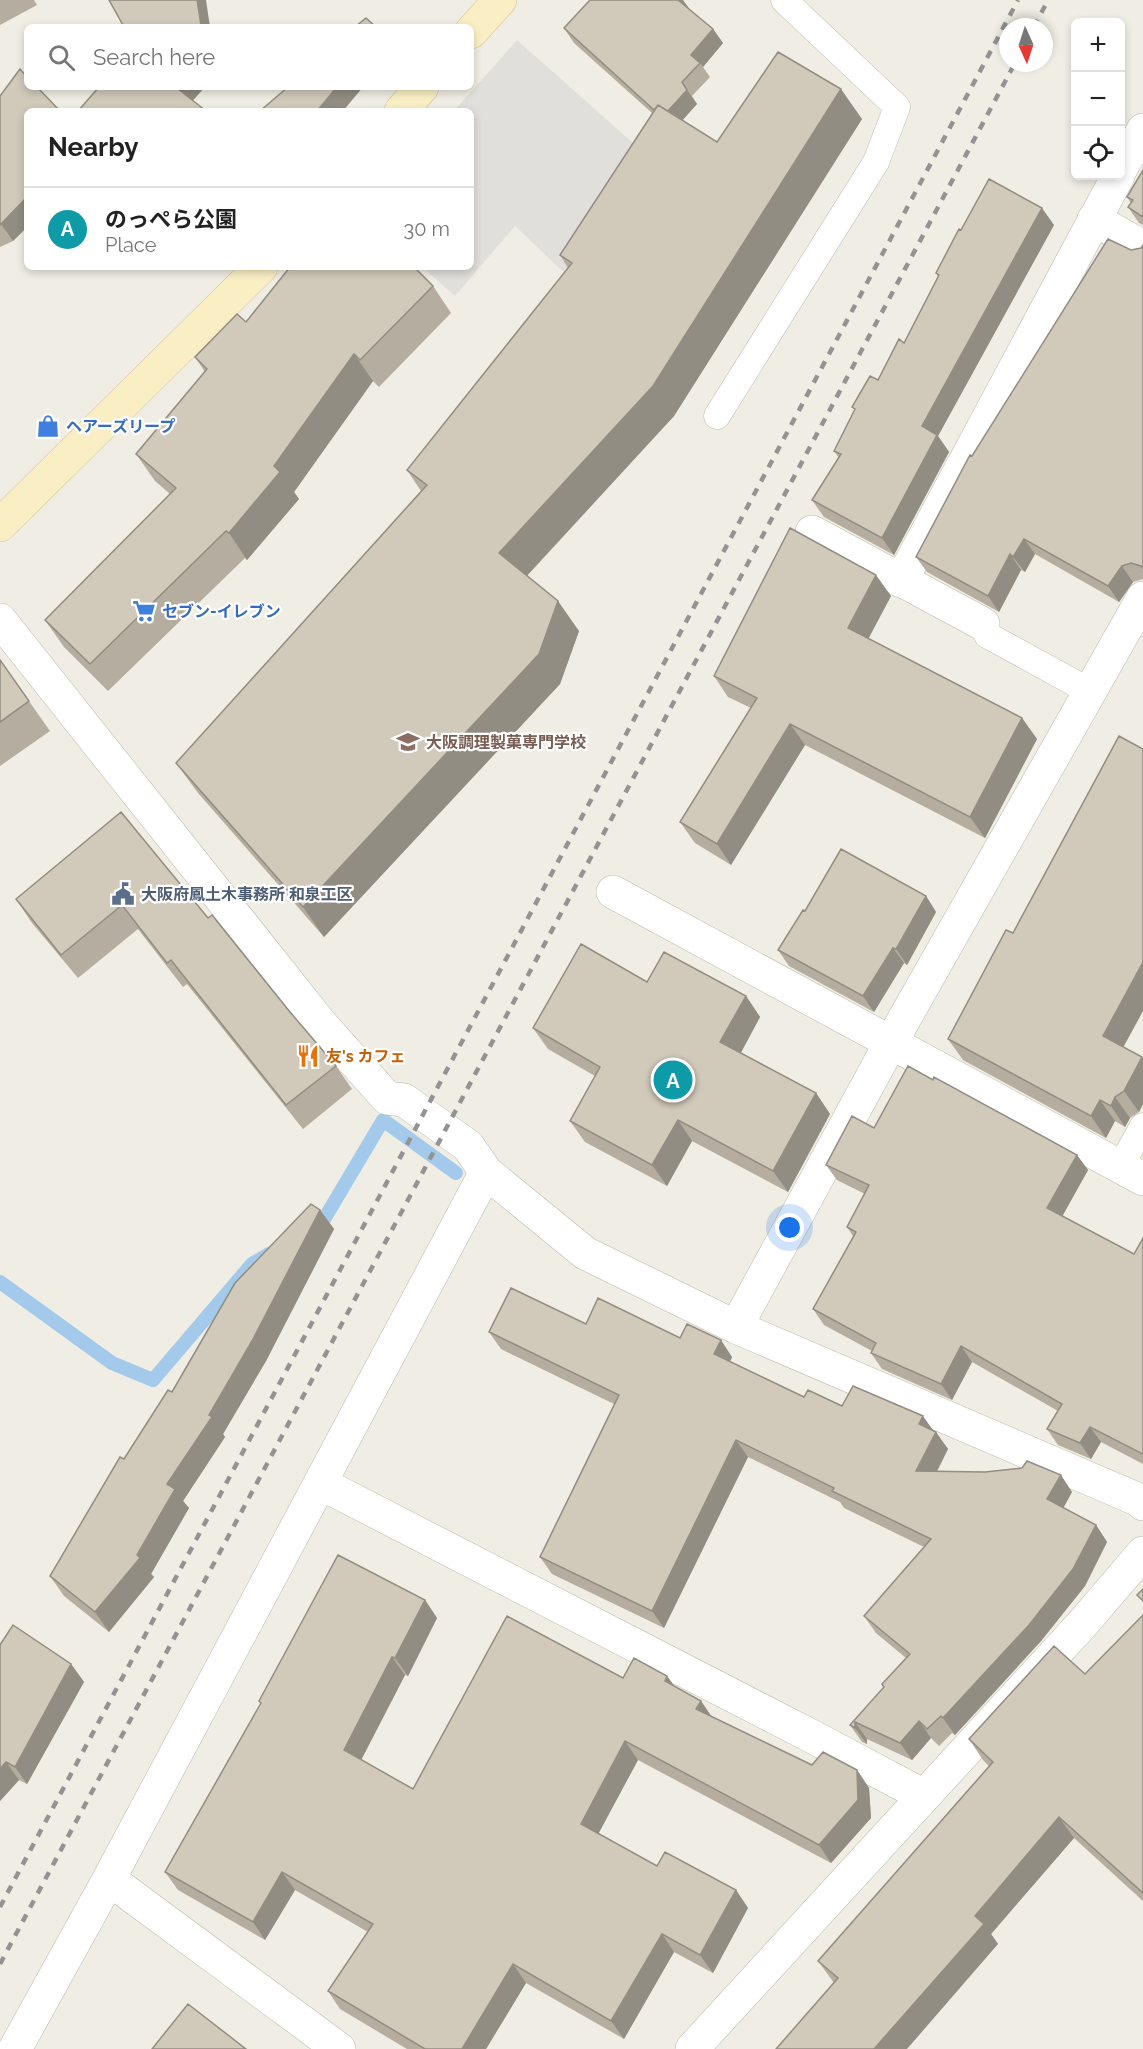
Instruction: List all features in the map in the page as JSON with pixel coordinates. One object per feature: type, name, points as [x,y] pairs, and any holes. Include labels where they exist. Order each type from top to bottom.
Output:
[{"type":"street","points":[[474,29],[500,0]]},
{"type":"street","points":[[404,108],[419,90]]},
{"type":"street","points":[[1125,162],[1143,130]]},
{"type":"street","points":[[901,580],[1116,180]]},
{"type":"street","points":[[1094,219],[1143,247]]},
{"type":"street","points":[[0,525],[258,270]]},
{"type":"street","points":[[812,532],[983,624]]},
{"type":"street","points":[[736,1326],[890,1044],[1143,598]]},
{"type":"street","points":[[0,620],[321,1024],[387,1098],[404,1100],[468,1146],[486,1172],[585,1253],[736,1326],[1143,1504]]},
{"type":"street","points":[[612,892],[1132,1173]]},
{"type":"street","points":[[15,2049],[109,1879],[486,1172]]},
{"type":"street","points":[[320,1483],[924,1796]]},
{"type":"street","points":[[692,2049],[1084,1623],[1143,1553]]},
{"type":"street","points":[[109,1879],[339,2049]]},
{"type":"lane","points":[[717,416],[876,162],[897,107],[784,0]]},
{"type":"lane","points":[[983,624],[987,635],[1091,692]]},
{"type":"lane","points":[[1132,1173],[1143,1126]]},
{"type":"shaded area","points":[[517,40],[651,159],[574,282],[515,226],[455,296],[425,270],[474,270],[474,108],[457,108]]},
{"type":"building","points":[[109,0],[197,0],[201,24],[122,24]]},
{"type":"building","points":[[590,0],[678,0],[713,29],[691,55],[700,63],[682,82],[687,90],[668,111],[658,105],[654,110],[564,28]]},
{"type":"building","points":[[366,18],[373,24],[359,24]]},
{"type":"building","points":[[778,52],[841,89],[653,386],[499,553],[558,601],[539,654],[303,907],[176,763],[427,485],[407,470],[572,263],[560,255],[658,105],[717,142]]},
{"type":"building","points":[[20,69],[24,74],[24,90],[40,90],[57,108],[24,108],[24,200],[0,225],[0,96]]},
{"type":"building","points":[[96,90],[180,90],[202,108],[81,108]]},
{"type":"building","points":[[284,90],[334,90],[320,108],[264,108]]},
{"type":"building","points":[[1143,170],[1143,217],[1128,207],[1133,200],[1127,197]]},
{"type":"building","points":[[989,179],[1042,208],[922,426],[937,435],[882,538],[812,500],[841,454],[834,451],[855,409],[852,407],[870,376],[878,380],[899,339],[904,343],[939,275],[936,273]]},
{"type":"building","points":[[1108,239],[1131,250],[1141,248],[1143,245],[1143,568],[1131,563],[1122,566],[1108,586],[1024,539],[1013,557],[1010,554],[988,596],[916,557],[970,455],[972,456]]},
{"type":"building","points":[[288,270],[417,270],[433,286],[360,360],[354,354],[274,466],[280,472],[229,533],[226,531],[90,664],[45,620],[176,488],[136,454],[207,369],[195,357],[237,314],[246,322]]},
{"type":"building","points":[[790,528],[876,575],[848,628],[1022,718],[970,817],[790,724],[717,844],[680,822],[757,698],[714,676]]},
{"type":"building","points":[[0,660],[29,701],[0,722]]},
{"type":"building","points":[[1119,736],[1143,749],[1143,962],[1103,1036],[1142,1057],[1124,1091],[1115,1097],[1111,1106],[1100,1100],[1091,1116],[948,1039],[1006,930],[1013,933]]},
{"type":"building","points":[[121,812],[208,918],[212,915],[336,1066],[286,1105],[171,960],[167,963],[122,905],[61,955],[16,899]]},
{"type":"building","points":[[841,849],[926,896],[896,949],[893,948],[863,996],[778,950],[803,910],[805,911]]},
{"type":"building","points":[[581,944],[647,982],[664,952],[746,996],[720,1042],[816,1093],[773,1171],[678,1120],[652,1165],[570,1121],[600,1067],[533,1028]]},
{"type":"building","points":[[908,1066],[933,1080],[934,1077],[1077,1155],[1047,1208],[1134,1254],[1143,1238],[1143,1454],[1090,1427],[1080,1443],[1047,1429],[1062,1404],[961,1346],[941,1384],[871,1353],[876,1343],[813,1309],[856,1232],[847,1227],[869,1185],[826,1165],[852,1116],[874,1128]]},
{"type":"building","points":[[311,1204],[320,1210],[252,1341],[209,1415],[212,1417],[167,1484],[175,1489],[137,1555],[140,1558],[95,1612],[50,1576],[120,1457],[124,1459],[168,1390],[172,1392],[235,1283]]},
{"type":"building","points":[[511,1288],[586,1324],[598,1298],[680,1338],[687,1324],[721,1340],[714,1354],[804,1397],[808,1390],[842,1406],[853,1386],[923,1416],[919,1424],[936,1432],[916,1471],[985,1472],[1022,1468],[1027,1461],[1061,1475],[1047,1499],[1096,1525],[1073,1569],[1029,1625],[943,1718],[941,1716],[927,1729],[919,1721],[900,1743],[855,1722],[855,1728],[850,1725],[884,1687],[882,1684],[910,1654],[864,1616],[931,1539],[832,1491],[834,1488],[736,1440],[652,1611],[540,1557],[619,1395],[489,1332]]},
{"type":"building","points":[[338,1555],[425,1600],[395,1658],[392,1657],[344,1750],[413,1789],[507,1616],[623,1678],[634,1658],[667,1676],[665,1681],[701,1701],[696,1709],[812,1765],[823,1752],[857,1770],[858,1800],[819,1845],[625,1741],[581,1824],[657,1866],[665,1852],[736,1890],[700,1955],[662,1934],[611,2021],[513,1964],[462,2049],[425,2049],[328,1991],[373,1924],[282,1872],[253,1922],[165,1872],[261,1703],[259,1701]]},
{"type":"building","points":[[1143,1589],[1143,1601],[1137,1595]]},
{"type":"building","points":[[1143,1615],[1143,1893],[1059,1817],[975,1916],[984,1924],[874,2049],[776,2049],[838,1978],[818,1961],[993,1762],[969,1739],[1054,1646],[1085,1674]]},
{"type":"building","points":[[13,1625],[71,1664],[15,1767],[6,1762],[0,1769],[0,1645]]},
{"type":"building","points":[[188,2004],[246,2049],[152,2049]]},
{"type":"waterway","points":[[311,1228],[323,1221],[383,1120],[456,1173]]},
{"type":"waterway","points":[[0,1282],[112,1363],[153,1380],[252,1264],[269,1254]]},
{"type":"railway","points":[[0,1907],[1018,0]]},
{"type":"railway","points":[[1039,18],[1048,0]]},
{"type":"railway","points":[[0,1964],[1010,72]]},
{"type":"place","name":"ヘアーズリープ","points":[[48,426]]},
{"type":"place","name":"セブン-イレブン","points":[[144,611]]},
{"type":"place","name":"大阪調理製菓専門学校","points":[[408,742]]},
{"type":"place","name":"大阪府鳳土木事務所 和泉工区","points":[[123,894]]},
{"type":"place","name":"友's カフェ","points":[[308,1056]]},
{"type":"place","name":"のっぺら公園","points":[[673,1080]]}]
